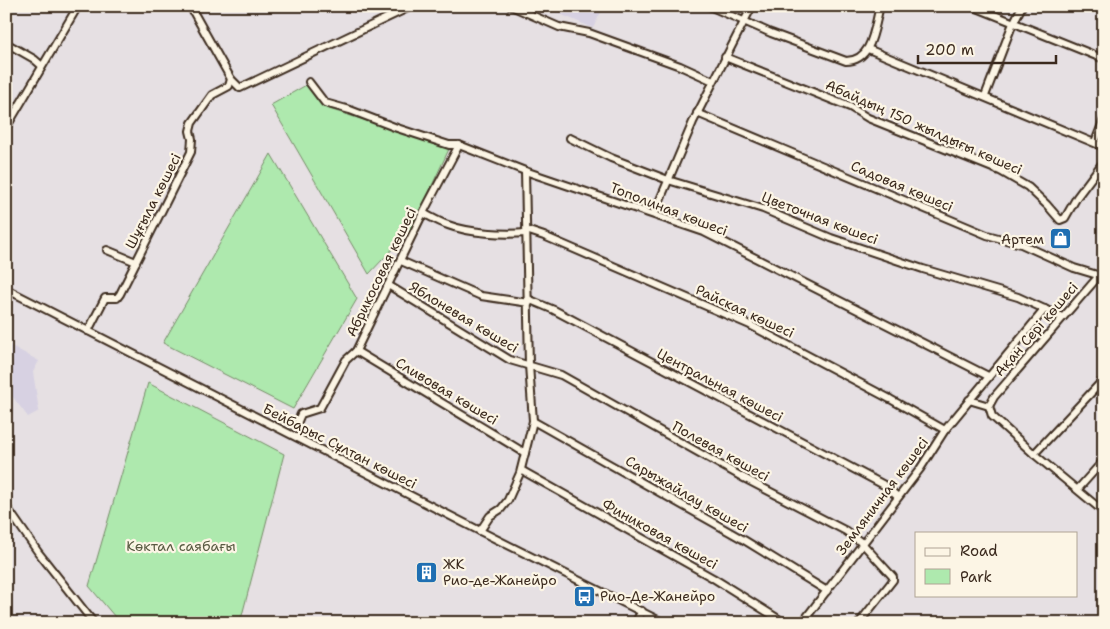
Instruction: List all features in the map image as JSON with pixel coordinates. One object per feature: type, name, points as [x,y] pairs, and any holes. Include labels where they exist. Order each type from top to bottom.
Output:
[{"type":"street","points":[[6,128],[78,6]]},
{"type":"street","points":[[190,6],[231,79],[240,88],[412,6]]},
{"type":"street","points":[[511,6],[559,27],[589,33],[713,81]]},
{"type":"street","points":[[709,6],[846,60],[859,58],[868,49],[880,6]]},
{"type":"street","points":[[654,214],[697,113],[752,6]]},
{"type":"street","points":[[972,6],[1104,59]]},
{"type":"street","points":[[985,96],[1022,6]]},
{"type":"street","points":[[6,43],[34,59],[42,66]]},
{"type":"street","points":[[868,49],[1104,147]]},
{"type":"street","name":"Абайдың 150 жылдығы көшесі","points":[[725,57],[850,107],[868,118],[1000,171],[1028,187],[1060,220],[1065,218],[1077,197],[1104,160]]},
{"type":"street","name":"Шұғыла көшесі","points":[[88,331],[105,298],[116,298],[136,262],[191,152],[191,127],[212,95],[229,86],[231,79]]},
{"type":"street","name":"Тополиная көшесі","points":[[309,82],[325,103],[350,110],[450,146],[459,146],[525,171],[704,232],[988,376]]},
{"type":"street","name":"Садовая көшесі","points":[[697,113],[987,235],[1021,244],[1074,268],[1101,277]]},
{"type":"street","points":[[1095,142],[1104,119]]},
{"type":"street","name":"Цветочная көшесі","points":[[570,138],[611,158],[668,180],[763,209],[831,238],[923,269],[1018,297],[1062,317]]},
{"type":"street","name":"Абрикосовая көшесі","points":[[298,421],[301,414],[320,408],[346,360],[356,351],[423,213],[459,146]]},
{"type":"street","points":[[480,531],[490,516],[501,509],[508,500],[521,470],[533,422],[529,366],[525,171]]},
{"type":"street","name":"Райская көшесі","points":[[423,213],[457,228],[516,234],[526,231],[544,236],[750,325],[945,430]]},
{"type":"street","points":[[107,250],[136,262]]},
{"type":"street","name":"Центральная көшесі","points":[[401,261],[481,296],[528,301],[554,310],[884,485],[898,497]]},
{"type":"street","name":"Ақан Сері көшесі","points":[[989,406],[994,397],[1062,317],[1101,277],[1104,270]]},
{"type":"street","name":"Яблоневая көшесі","points":[[388,285],[510,360],[529,366]]},
{"type":"street","name":"Бейбарыс Сұлтан көшесі","points":[[6,289],[664,623]]},
{"type":"street","name":"Земляничная көшесі","points":[[802,623],[920,469],[945,430],[1045,309]]},
{"type":"street","name":"Сливовая көшесі","points":[[356,351],[525,453]]},
{"type":"street","name":"Полевая көшесі","points":[[529,366],[560,375],[742,477],[846,531],[862,543],[890,573],[893,580],[859,623]]},
{"type":"street","points":[[1034,454],[1104,379]]},
{"type":"street","points":[[969,400],[989,406],[992,416],[1034,454],[1104,512]]},
{"type":"street","name":"Сарыжайлау көшесі","points":[[533,422],[744,540],[827,591]]},
{"type":"street","points":[[1078,489],[1104,460]]},
{"type":"street","name":"Финиковая көшесі","points":[[521,470],[713,578],[785,623]]},
{"type":"street","points":[[6,506],[38,552],[94,623]]},
{"type":"street","points":[[635,623],[642,611]]},
{"type":"shaded area","points":[[541,6],[604,6],[593,28]]},
{"type":"shaded area","points":[[6,343],[39,361],[33,372],[39,411],[28,417],[6,388]]},
{"type":"green space","points":[[308,84],[329,109],[450,147],[412,228],[369,274],[271,105]]},
{"type":"green space","points":[[271,154],[357,299],[293,409],[163,343]]},
{"type":"green space","name":"Көктал саябағы","points":[[148,383],[284,454],[240,623],[120,623],[89,586]]},
{"type":"place","name":"Артем","points":[[1060,239]]},
{"type":"place","name":"ЖК Рио-де-Жанейро","points":[[427,572]]},
{"type":"place","name":"Рио-Де-Жанейро","points":[[584,596]]}]
